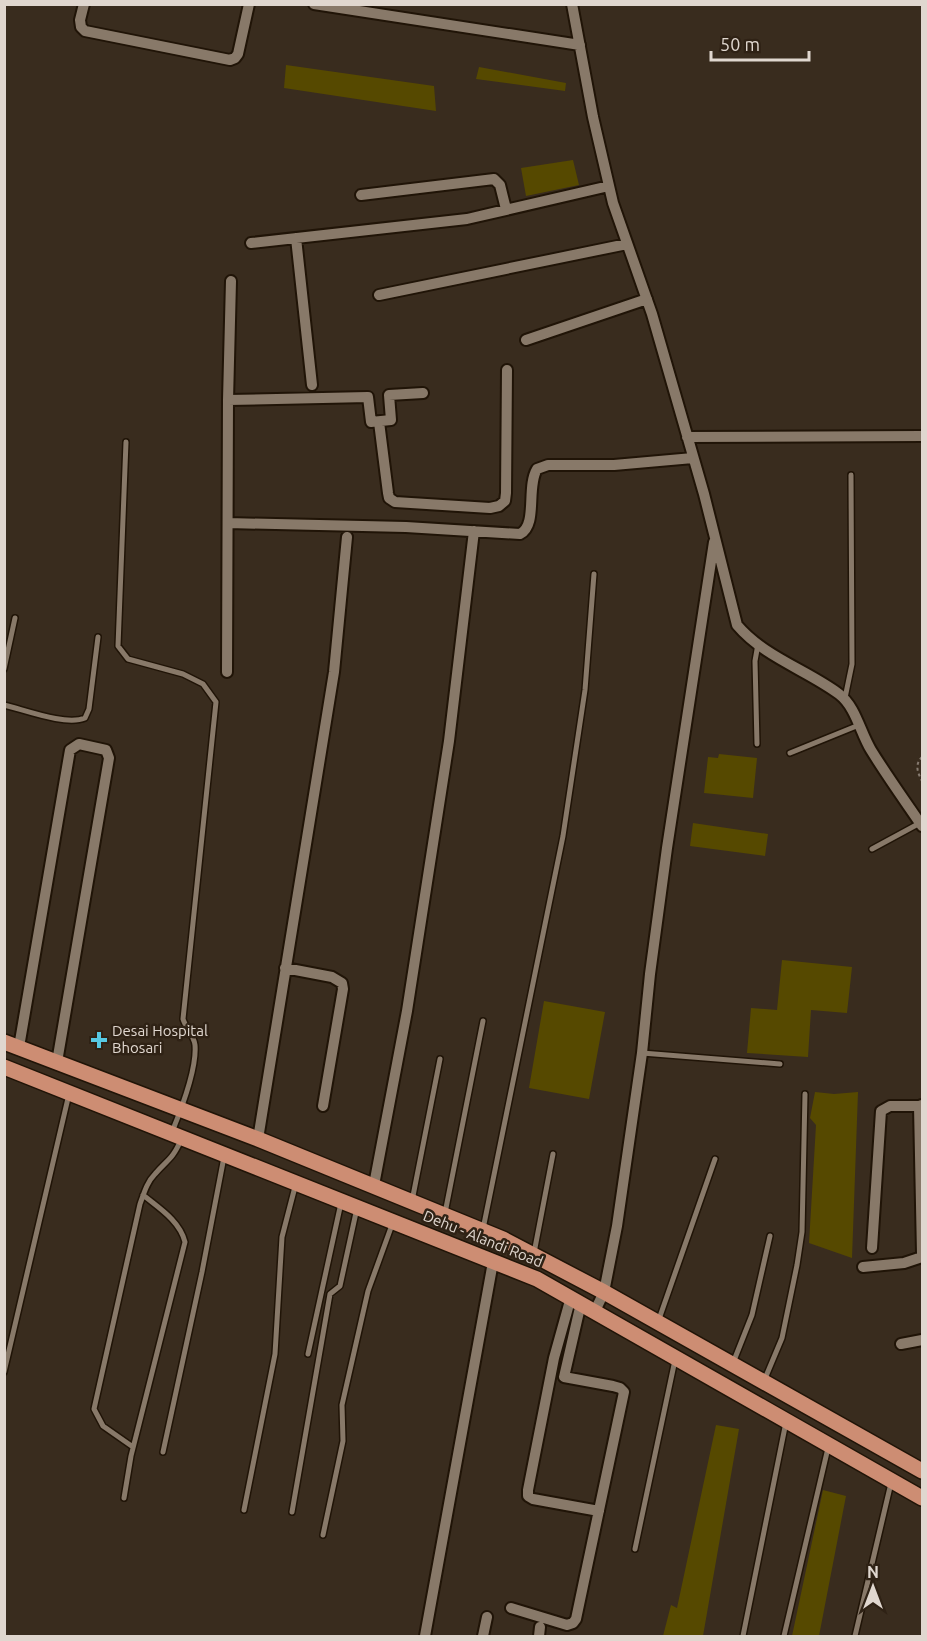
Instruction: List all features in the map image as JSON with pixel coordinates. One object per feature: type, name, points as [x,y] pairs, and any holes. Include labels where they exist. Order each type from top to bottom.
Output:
[{"type":"main road","name":"Dehu - Alandi Road","points":[[12,1045],[258,1139],[483,1230],[534,1254],[604,1292],[922,1472]]},
{"type":"main road","name":"Dehu - Alandi Road","points":[[4,1067],[537,1279],[922,1498]]},
{"type":"street","points":[[84,4],[80,21],[85,31],[230,60],[238,54],[249,4]]},
{"type":"street","points":[[314,4],[580,45]]},
{"type":"street","points":[[572,4],[592,117],[609,186],[647,298],[715,536],[737,625],[747,637],[845,700],[870,748],[921,824]]},
{"type":"street","points":[[361,195],[494,179],[500,185],[506,209]]},
{"type":"street","points":[[251,243],[467,219],[609,186]]},
{"type":"street","points":[[296,238],[312,385]]},
{"type":"street","points":[[379,295],[627,244]]},
{"type":"street","points":[[227,672],[231,281]]},
{"type":"street","points":[[526,340],[647,298]]},
{"type":"street","points":[[379,422],[389,498],[395,502],[490,508],[499,506],[505,501],[506,494],[507,370]]},
{"type":"street","points":[[228,400],[368,397],[370,422],[379,422],[391,420],[389,395],[423,393]]},
{"type":"street","points":[[687,437],[922,436]]},
{"type":"street","points":[[228,523],[520,534],[530,525],[533,476],[537,469],[548,465],[614,465],[693,458]]},
{"type":"street","points":[[374,1185],[407,1011],[449,741],[474,531]]},
{"type":"street","points":[[595,1311],[604,1292],[617,1226],[642,1053],[667,848],[715,536]]},
{"type":"street","points":[[258,1139],[334,672],[346,537]]},
{"type":"street","points":[[12,1045],[70,750],[79,744],[106,750],[109,758],[57,1062]]},
{"type":"street","points":[[285,968],[332,977],[342,983],[343,989],[323,1106]]},
{"type":"street","points":[[863,1267],[904,1263],[922,1256],[921,1105],[890,1106],[881,1111],[872,1248]]},
{"type":"street","points":[[425,1636],[492,1262]]},
{"type":"street","points":[[576,1300],[554,1358],[528,1496],[533,1499],[599,1511]]},
{"type":"street","points":[[511,1608],[567,1624],[573,1623],[578,1612],[624,1392],[620,1388],[564,1377],[576,1300]]},
{"type":"street","points":[[901,1344],[922,1340]]},
{"type":"street","points":[[483,1636],[487,1617]]},
{"type":"lane","points":[[126,442],[118,646],[128,659],[183,674],[204,684],[216,702],[183,1019],[185,1028],[194,1039],[195,1058],[181,1109],[176,1152],[170,1161],[155,1173],[143,1195],[94,1409],[103,1426],[133,1447]]},
{"type":"lane","points":[[845,700],[852,664],[851,475]]},
{"type":"lane","points":[[483,1230],[565,824],[585,690],[594,574]]},
{"type":"lane","points":[[4,669],[15,618]]},
{"type":"lane","points":[[4,705],[68,720],[79,721],[86,718],[98,637]]},
{"type":"lane","points":[[757,744],[755,661],[758,644]]},
{"type":"lane","points":[[790,753],[859,725]]},
{"type":"lane","points":[[872,849],[921,824]]},
{"type":"lane","points":[[445,1215],[483,1021]]},
{"type":"lane","points":[[642,1053],[780,1064]]},
{"type":"lane","points":[[412,1201],[440,1059]]},
{"type":"lane","points":[[4,1372],[70,1093]]},
{"type":"lane","points":[[764,1382],[782,1338],[798,1265],[802,1232],[805,1094]]},
{"type":"lane","points":[[163,1452],[225,1154]]},
{"type":"lane","points":[[534,1254],[553,1154]]},
{"type":"lane","points":[[658,1322],[715,1159]]},
{"type":"lane","points":[[244,1510],[275,1354],[282,1237],[296,1182]]},
{"type":"lane","points":[[124,1498],[133,1447],[185,1242],[178,1225],[143,1195]]},
{"type":"lane","points":[[308,1354],[341,1200]]},
{"type":"lane","points":[[292,1512],[330,1294],[340,1286],[357,1207]]},
{"type":"lane","points":[[323,1535],[344,1441],[342,1405],[347,1382],[368,1291],[394,1221]]},
{"type":"lane","points":[[733,1365],[752,1315],[770,1236]]},
{"type":"lane","points":[[635,1549],[676,1357]]},
{"type":"lane","points":[[742,1635],[786,1421]]},
{"type":"lane","points":[[784,1636],[829,1444]]},
{"type":"lane","points":[[855,1636],[892,1480]]},
{"type":"path","points":[[922,757],[917,765],[917,771],[922,781]]},
{"type":"building","points":[[286,65],[434,86],[436,111],[284,88]]},
{"type":"building","points":[[479,67],[566,83],[565,91],[476,79]]},
{"type":"building","points":[[573,160],[579,185],[526,196],[521,168]]},
{"type":"building","points":[[719,754],[757,758],[753,798],[704,793],[708,757],[718,758]]},
{"type":"building","points":[[693,823],[768,834],[765,856],[690,846]]},
{"type":"building","points":[[782,960],[852,967],[847,1013],[811,1010],[808,1057],[747,1053],[751,1008],[777,1010]]},
{"type":"building","points":[[544,1001],[605,1012],[589,1099],[529,1088]]},
{"type":"building","points":[[815,1092],[834,1094],[858,1092],[852,1258],[809,1243],[816,1125],[810,1118]]},
{"type":"building","points":[[716,1425],[739,1429],[703,1636],[663,1636],[671,1605],[677,1608]]},
{"type":"building","points":[[823,1490],[846,1496],[819,1636],[792,1636]]},
{"type":"place","name":"Desai Hospital Bhosari","points":[[99,1040]]}]
